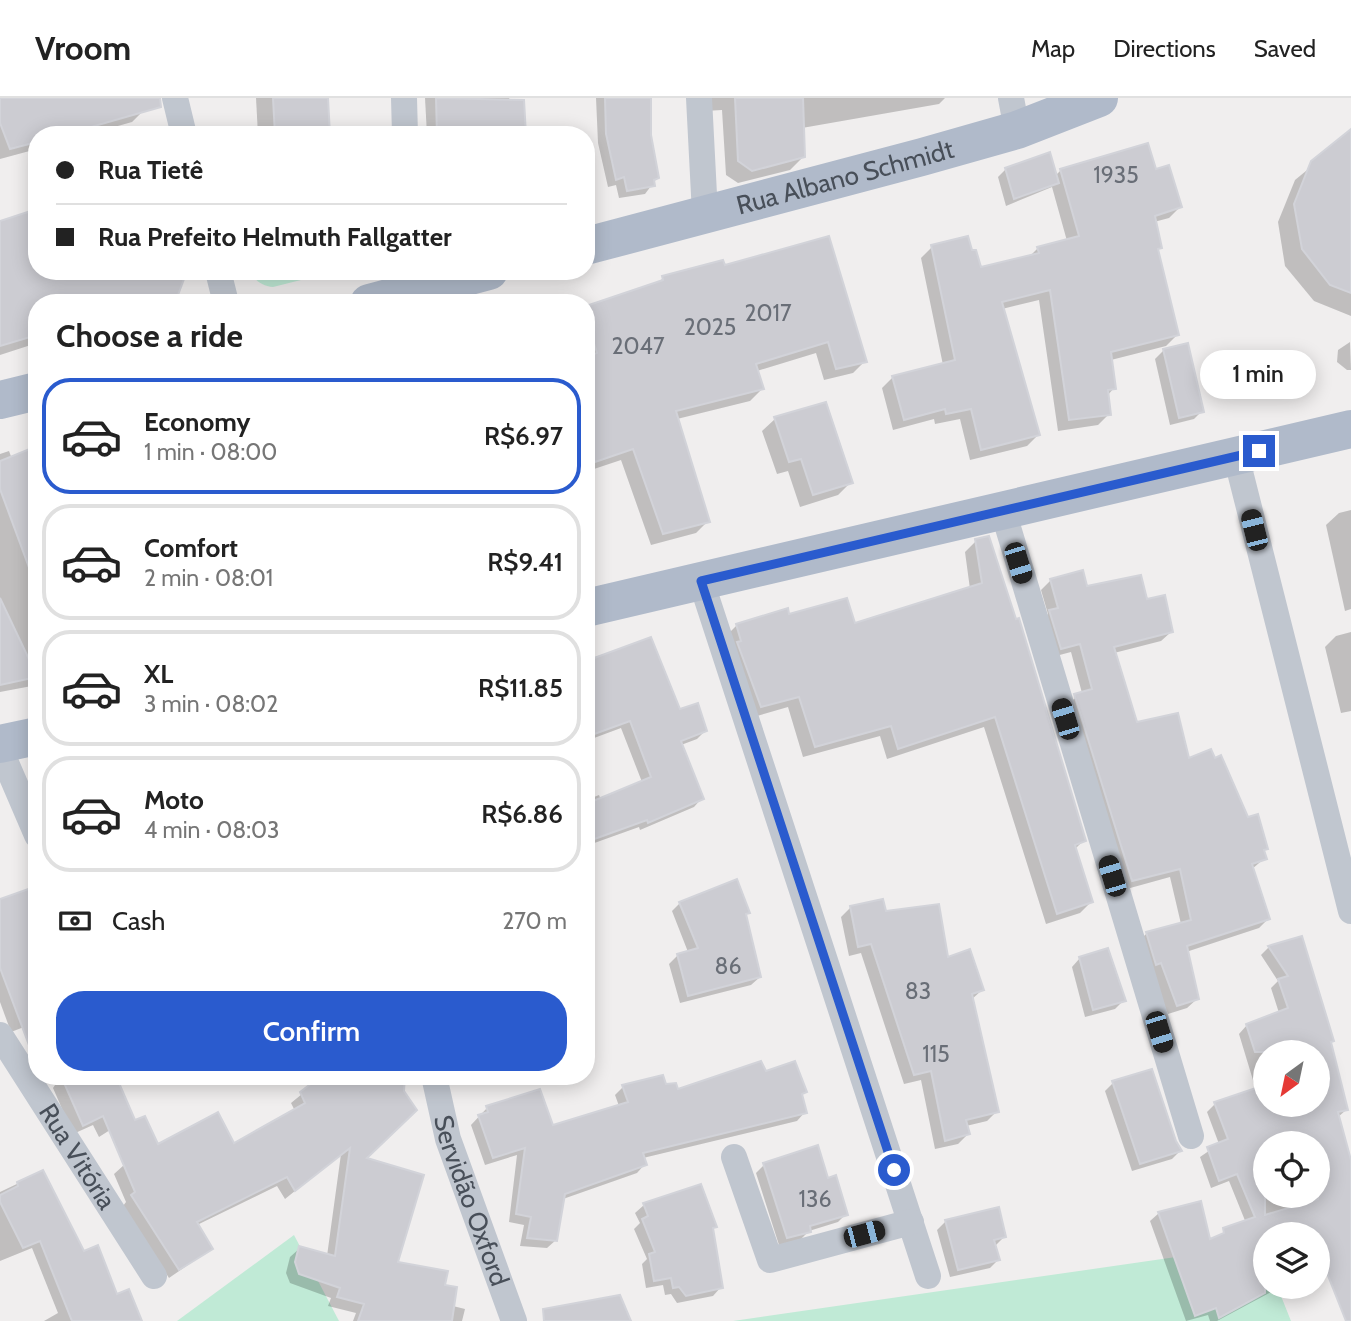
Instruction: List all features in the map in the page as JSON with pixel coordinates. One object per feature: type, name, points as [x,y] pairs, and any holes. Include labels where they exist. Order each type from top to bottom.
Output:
[{"type":"main road","name":"Rua Albano Schmidt","points":[[595,244],[705,214],[1014,114],[1099,98]]},
{"type":"main road","points":[[386,294],[411,281]]},
{"type":"main road","points":[[0,400],[28,393]]},
{"type":"main road","points":[[595,606],[1351,429]]},
{"type":"main road","points":[[0,747],[28,739]]},
{"type":"street","points":[[175,98],[182,126]]},
{"type":"street","points":[[404,98],[405,126]]},
{"type":"street","points":[[699,98],[705,214]]},
{"type":"street","points":[[1236,456],[1351,911]]},
{"type":"street","points":[[1003,511],[1191,1136]]},
{"type":"street","points":[[701,581],[928,1276]]},
{"type":"street","points":[[0,747],[28,814]]},
{"type":"street","name":"Rua Vitória","points":[[0,1035],[28,1079]]},
{"type":"street","name":"Rua Vitória","points":[[32,1085],[154,1276]]},
{"type":"street","name":"Servidão Oxford","points":[[436,1085],[448,1139],[514,1321]]},
{"type":"street","points":[[734,1157],[770,1260],[911,1222]]},
{"type":"green space","points":[[256,280],[301,280],[273,287]]},
{"type":"green space","points":[[294,1235],[339,1321],[177,1321]]},
{"type":"green space","points":[[1253,1246],[1253,1299],[1282,1299],[1291,1321],[733,1321]]},
{"type":"building","points":[[0,98],[160,98],[161,107],[94,126],[28,126],[28,144],[10,149],[0,123]]},
{"type":"building","points":[[273,98],[328,98],[330,126],[275,126]]},
{"type":"building","points":[[436,98],[524,100],[525,126],[437,126]]},
{"type":"building","points":[[605,98],[651,98],[651,135],[659,178],[654,180],[655,186],[627,191],[624,177],[616,180],[606,134]]},
{"type":"building","points":[[735,98],[803,98],[805,157],[752,171],[738,161]]},
{"type":"building","points":[[1351,129],[1351,293],[1330,285],[1302,249],[1294,204],[1311,161]]},
{"type":"building","points":[[1148,143],[1156,169],[1169,165],[1182,207],[1155,216],[1162,248],[1158,249],[1179,335],[1111,352],[1116,389],[1108,390],[1111,415],[1069,420],[1050,290],[1002,302],[1040,435],[981,450],[971,409],[946,414],[945,409],[904,420],[892,376],[955,360],[931,245],[968,236],[981,267],[1039,253],[1037,247],[1079,236],[1060,169]]},
{"type":"building","points":[[1050,152],[1059,183],[1014,199],[1005,168]]},
{"type":"building","points":[[28,212],[28,280],[184,280],[178,294],[28,294],[28,338],[0,346],[0,221]]},
{"type":"building","points":[[829,236],[867,362],[836,369],[828,342],[756,364],[764,389],[676,411],[710,522],[663,534],[633,449],[595,462],[595,303],[663,280],[662,276],[723,260],[725,265]]},
{"type":"building","points":[[1188,343],[1204,412],[1179,418],[1163,349]]},
{"type":"building","points":[[826,402],[853,483],[813,495],[801,459],[789,462],[774,417]]},
{"type":"building","points":[[28,450],[28,565],[0,489],[0,461]]},
{"type":"building","points":[[989,536],[1016,619],[1019,618],[1086,841],[1075,845],[1093,902],[1057,914],[995,717],[898,749],[891,726],[815,747],[799,697],[761,707],[737,642],[741,641],[736,624],[788,608],[789,614],[847,598],[855,623],[982,583],[975,539]]},
{"type":"building","points":[[1083,570],[1087,586],[1141,575],[1147,599],[1165,595],[1173,632],[1114,647],[1137,722],[1178,713],[1189,758],[1211,749],[1215,758],[1221,755],[1248,817],[1258,814],[1268,849],[1264,850],[1267,859],[1252,864],[1270,919],[1187,946],[1199,999],[1177,1006],[1161,963],[1156,965],[1146,932],[1191,920],[1180,869],[1132,881],[1074,694],[1092,689],[1080,644],[1061,649],[1049,610],[1058,608],[1050,579]]},
{"type":"building","points":[[0,598],[28,657],[28,679],[0,685]]},
{"type":"building","points":[[651,637],[680,709],[698,703],[707,731],[681,741],[704,799],[648,823],[647,820],[595,839],[595,800],[651,777],[630,721],[595,734],[595,658]]},
{"type":"building","points":[[737,879],[750,913],[746,914],[761,977],[688,996],[677,954],[698,948],[679,902]]},
{"type":"building","points":[[28,889],[28,1042],[0,968],[0,899]]},
{"type":"building","points":[[883,899],[886,911],[939,904],[948,957],[970,949],[984,990],[972,994],[999,1112],[966,1120],[970,1134],[945,1141],[931,1071],[914,1075],[871,944],[858,947],[850,906]]},
{"type":"building","points":[[1302,936],[1334,1041],[1331,1042],[1348,1110],[1338,1112],[1351,1160],[1351,1321],[1346,1321],[1330,1281],[1330,1222],[1253,1222],[1254,1299],[1219,1318],[1216,1308],[1195,1316],[1158,1212],[1201,1201],[1210,1239],[1224,1233],[1223,1228],[1255,1217],[1237,1174],[1219,1181],[1207,1147],[1228,1139],[1214,1102],[1253,1089],[1253,1117],[1330,1117],[1330,1040],[1253,1040],[1253,1046],[1246,1024],[1288,1008],[1278,979],[1288,976],[1268,946]]},
{"type":"building","points":[[1108,948],[1126,1001],[1093,1010],[1079,957]]},
{"type":"building","points":[[761,1061],[766,1071],[795,1061],[807,1092],[802,1094],[807,1113],[643,1153],[647,1165],[565,1194],[557,1241],[527,1238],[531,1217],[516,1214],[525,1148],[493,1158],[478,1115],[488,1112],[486,1106],[540,1089],[553,1125],[628,1102],[622,1085],[663,1075],[666,1084],[676,1083],[678,1089]]},
{"type":"building","points":[[1152,1069],[1176,1141],[1182,1151],[1140,1164],[1112,1081]]},
{"type":"building","points":[[65,1085],[120,1085],[135,1120],[145,1116],[158,1144],[218,1112],[234,1143],[305,1103],[300,1092],[309,1085],[404,1085],[404,1091],[417,1110],[367,1158],[424,1175],[398,1262],[448,1271],[445,1285],[457,1287],[452,1321],[358,1321],[364,1304],[337,1297],[340,1288],[299,1274],[295,1262],[299,1246],[335,1256],[350,1148],[295,1191],[287,1177],[197,1222],[213,1249],[179,1270],[131,1195],[135,1192],[103,1116],[83,1126]]},
{"type":"building","points":[[818,1145],[828,1178],[836,1175],[848,1215],[810,1226],[811,1232],[787,1238],[763,1163]]},
{"type":"building","points":[[43,1170],[84,1251],[98,1245],[117,1294],[129,1289],[142,1321],[72,1321],[40,1241],[23,1248],[0,1202],[0,1195],[18,1186],[17,1182]]},
{"type":"building","points":[[701,1184],[717,1227],[713,1228],[723,1288],[686,1296],[679,1287],[673,1288],[671,1278],[654,1281],[649,1254],[655,1252],[642,1219],[648,1216],[643,1203]]},
{"type":"building","points":[[999,1207],[1006,1237],[994,1240],[1000,1260],[958,1270],[945,1220]]},
{"type":"building","points":[[620,1295],[631,1321],[544,1321],[543,1309]]},
{"type":"route","points":[[894,1170],[701,581],[1259,451]]}]
